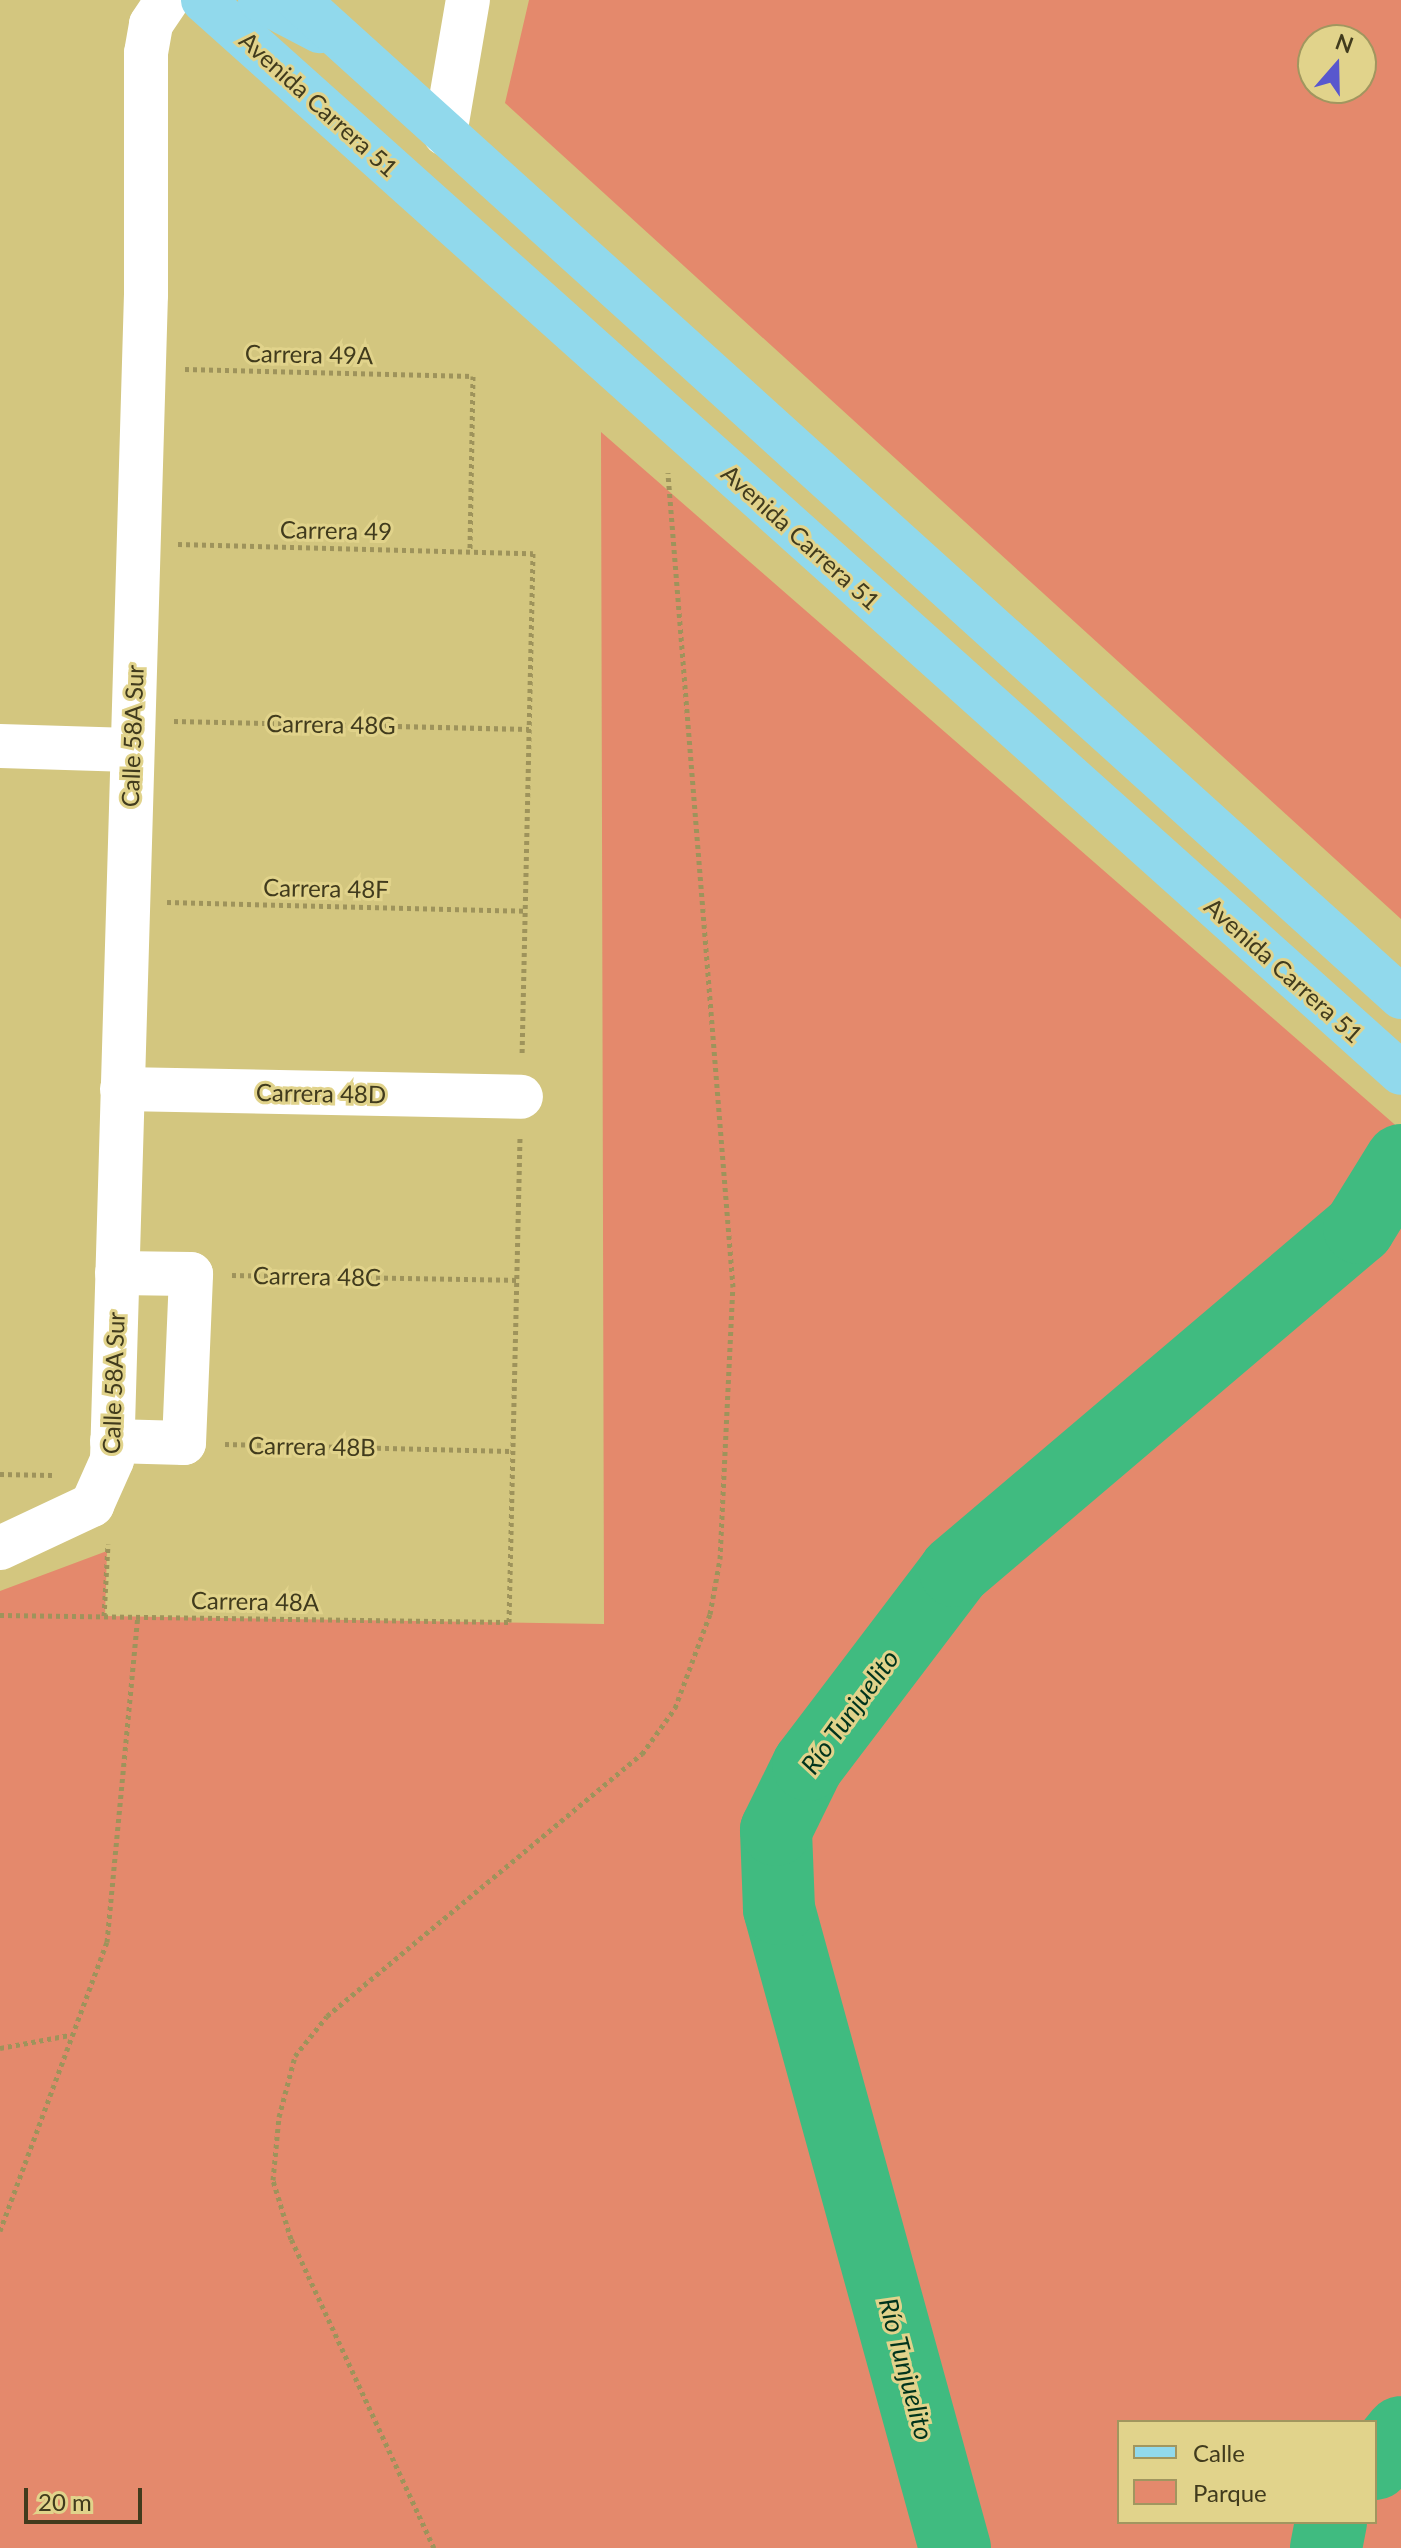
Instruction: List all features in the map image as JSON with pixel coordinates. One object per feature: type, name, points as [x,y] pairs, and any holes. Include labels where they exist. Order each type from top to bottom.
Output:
[{"type":"main road","name":"Avenida Carrera 51","points":[[203,0],[1401,1073]]},
{"type":"main road","points":[[260,0],[355,53]]},
{"type":"main road","points":[[298,0],[1265,878],[1401,997]]},
{"type":"street","name":"Calle 58A Sur","points":[[110,1459],[144,368],[146,53],[167,0]]},
{"type":"street","points":[[445,134],[468,0]]},
{"type":"street","points":[[0,746],[132,735]]},
{"type":"street","name":"Carrera 48D","points":[[122,1089],[521,1097]]},
{"type":"street","points":[[0,1548],[78,1515],[110,1459],[184,1443],[191,1274],[117,1273]]},
{"type":"path","name":"Carrera 49A","points":[[144,368],[473,376],[470,551]]},
{"type":"path","points":[[434,2548],[291,2239],[273,2180],[279,2117],[295,2056],[327,2016],[642,1754],[675,1708],[710,1614],[721,1543],[733,1287],[666,456]]},
{"type":"path","name":"Carrera 49","points":[[137,543],[533,553]]},
{"type":"path","name":"Carrera 48G","points":[[132,735],[529,729]]},
{"type":"path","name":"Carrera 48F","points":[[126,901],[525,911]]},
{"type":"path","name":"Carrera 48C","points":[[191,1274],[517,1280]]},
{"type":"path","name":"Carrera 48B","points":[[184,1443],[513,1451]]},
{"type":"path","name":"Carrera 48A","points":[[0,1615],[509,1622]]},
{"type":"path","points":[[0,2231],[107,1942],[138,1617]]},
{"type":"path","points":[[0,2048],[71,2034]]},
{"type":"green space","points":[[529,0],[1401,0],[1401,919],[505,103]]},
{"type":"green space","points":[[601,432],[1401,1130],[1401,2548],[0,2548],[0,1591],[107,1551],[105,1616],[604,1624]]},
{"type":"waterway","name":"Río Tunjuelito","points":[[955,2548],[779,1909],[776,1830],[808,1765],[955,1571],[1359,1228],[1401,1160]]},
{"type":"waterway","name":"Río Tunjuelito","points":[[1377,2462],[1401,2432]]},
{"type":"waterway","name":"Río Tunjuelito","points":[[1326,2548],[1331,2524]]}]
